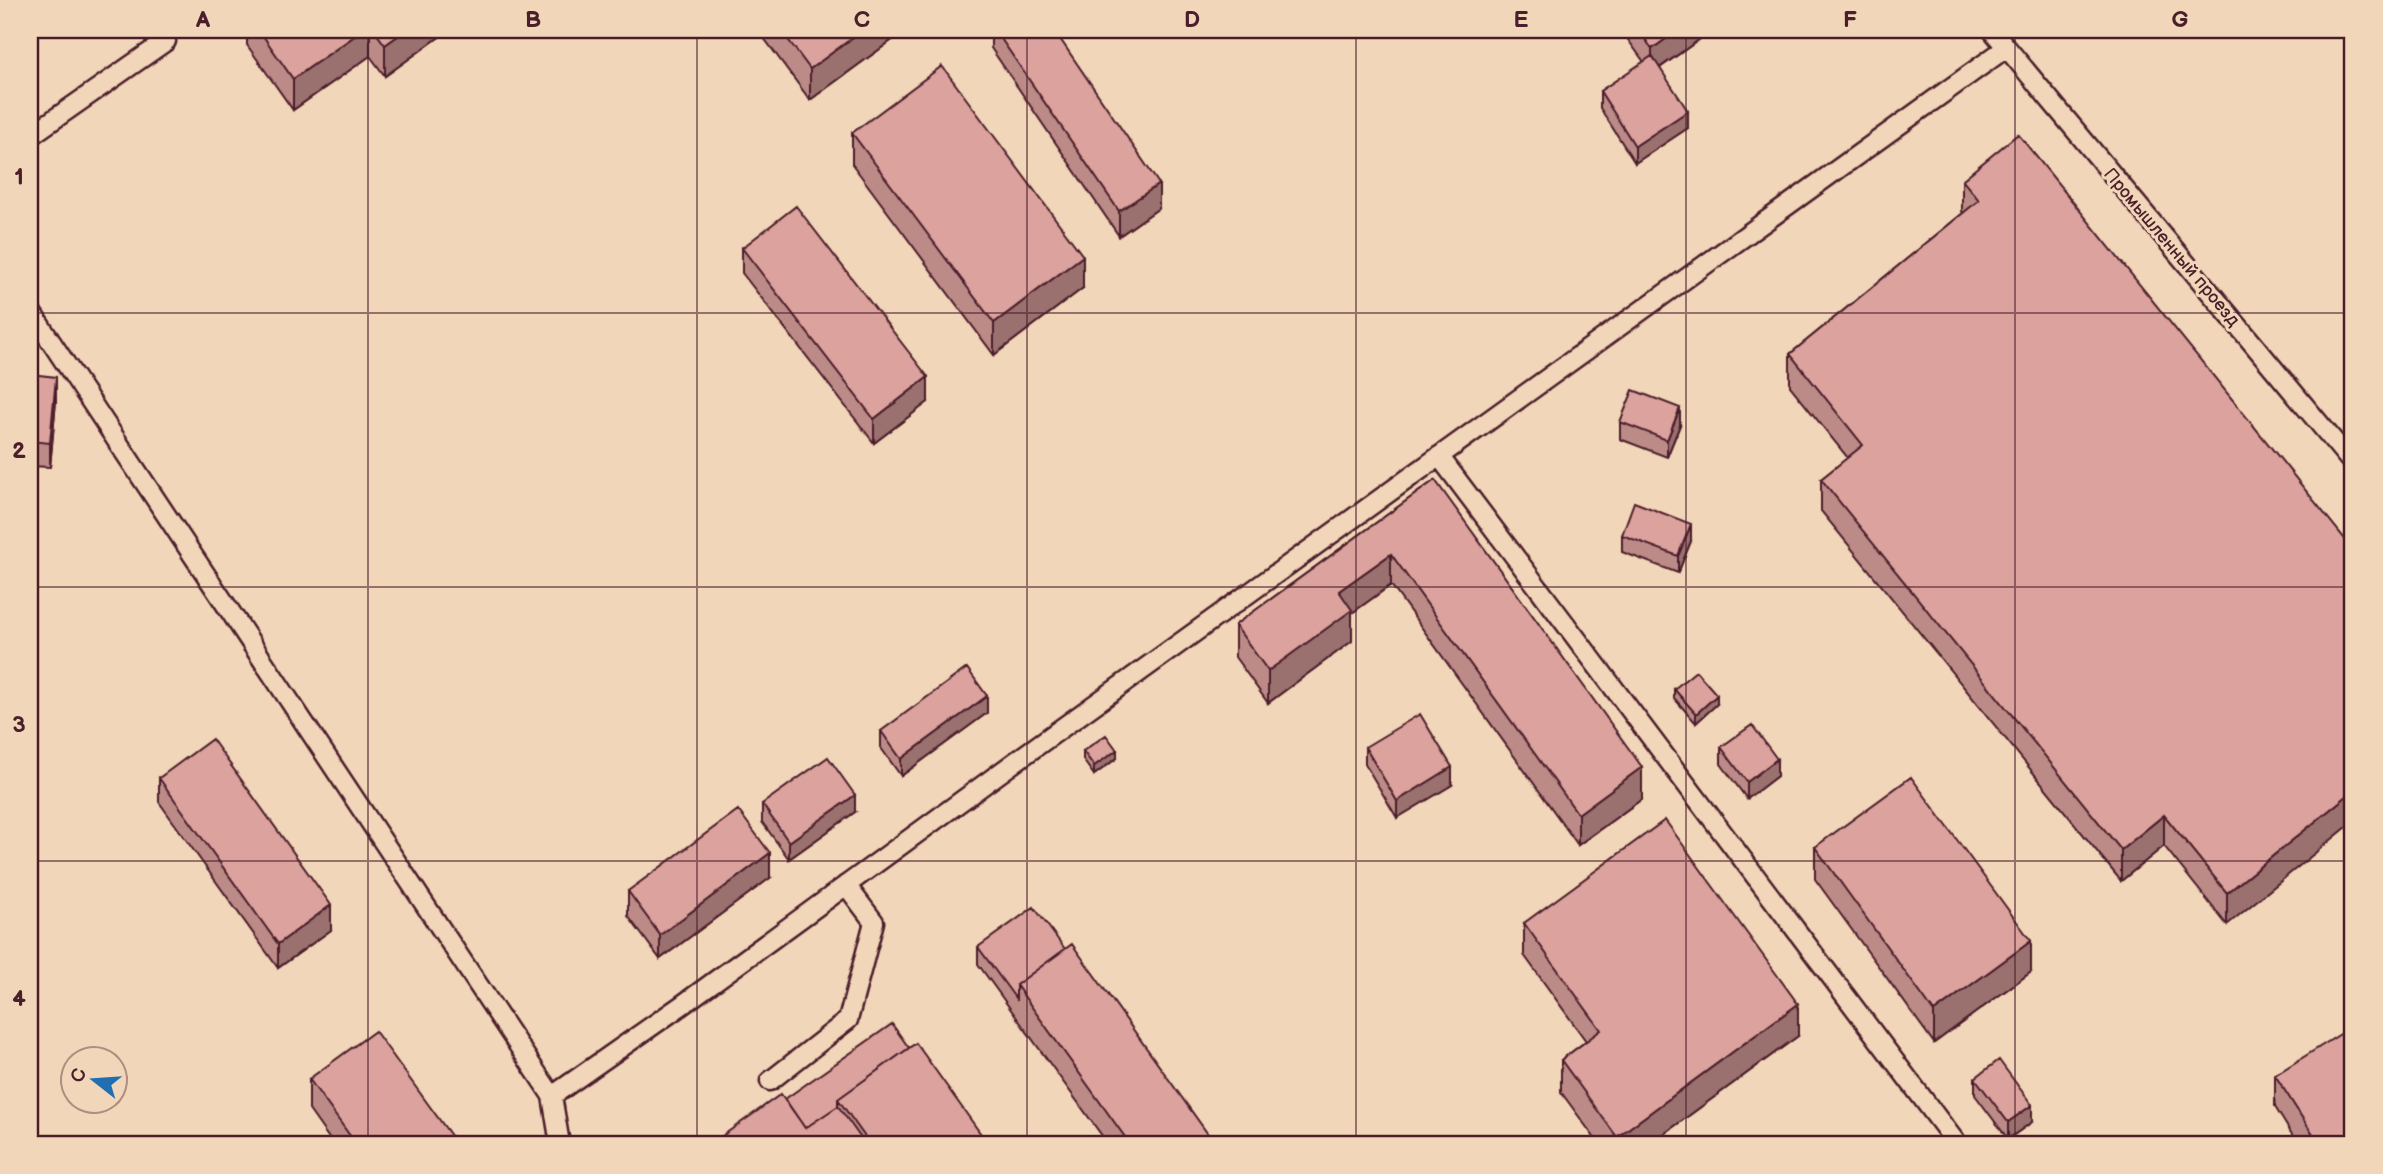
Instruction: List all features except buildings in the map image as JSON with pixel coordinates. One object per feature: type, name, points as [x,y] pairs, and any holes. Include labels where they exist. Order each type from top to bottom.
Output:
[{"type":"lane","name":"Промышленный проезд","points":[[1992,30],[2353,464]]},
{"type":"lane","points":[[30,136],[166,41]]},
{"type":"lane","points":[[552,1096],[2006,48]]},
{"type":"lane","points":[[30,310],[552,1096],[560,1144]]},
{"type":"lane","points":[[1439,456],[1957,1144]]},
{"type":"lane","points":[[770,1081],[848,1020],[874,922],[846,885]]}]
